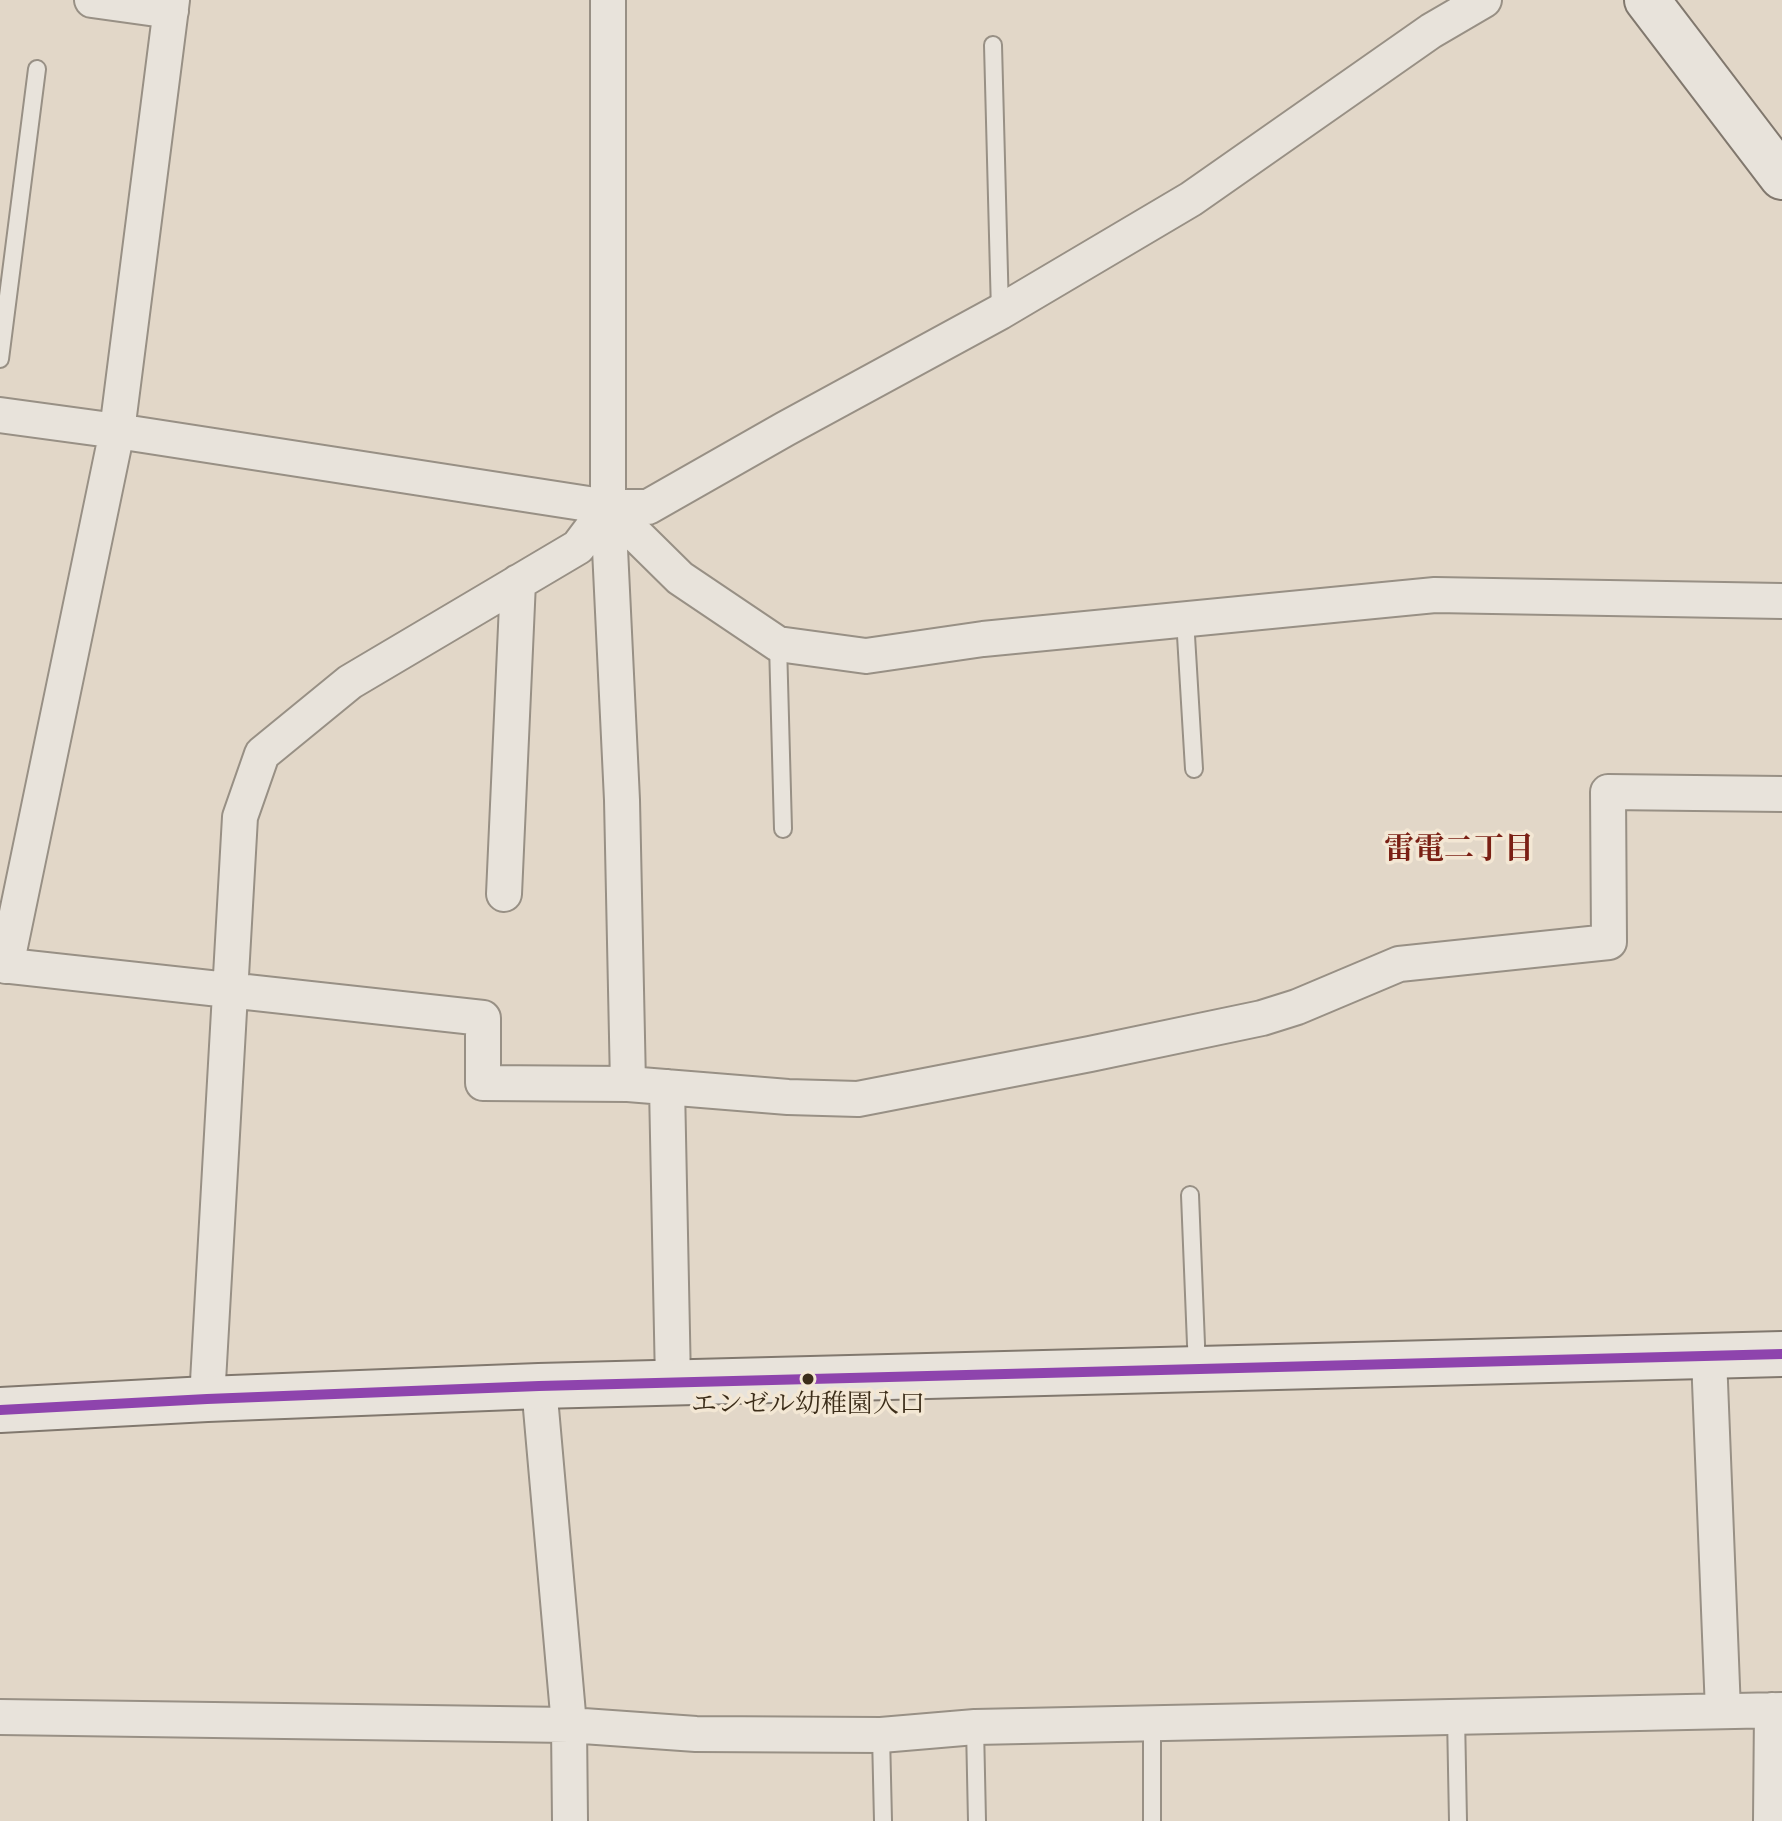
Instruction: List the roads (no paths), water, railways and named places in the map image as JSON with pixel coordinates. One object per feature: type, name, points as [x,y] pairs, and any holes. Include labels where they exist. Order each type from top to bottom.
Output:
[{"type":"main road","points":[[1647,0],[1782,177]]},
{"type":"main road","points":[[0,1410],[539,1386],[1782,1354]]},
{"type":"street","points":[[92,0],[171,5],[117,431],[3,965],[483,1018],[483,1083],[628,1084],[788,1097],[858,1099],[1262,1018],[1297,1007],[1399,964],[1609,942],[1608,792],[1782,794]]},
{"type":"street","points":[[608,0],[608,507],[622,800],[628,1084]]},
{"type":"street","points":[[0,415],[608,507],[648,507],[1000,312],[1191,199],[1431,31],[1484,0]]},
{"type":"street","points":[[207,1399],[240,817],[262,754],[350,682],[578,547],[608,507]]},
{"type":"street","points":[[608,507],[680,578],[778,644],[866,656],[983,639],[1435,595],[1782,601]]},
{"type":"street","points":[[504,894],[518,582]]},
{"type":"street","points":[[667,1087],[673,1382]]},
{"type":"street","points":[[1709,1357],[1723,1711]]},
{"type":"street","points":[[539,1386],[569,1725],[570,1821]]},
{"type":"street","points":[[0,1717],[569,1725],[696,1734],[881,1735],[975,1727],[1777,1710],[1771,1821]]},
{"type":"lane","points":[[993,45],[1000,312]]},
{"type":"lane","points":[[0,359],[37,69]]},
{"type":"lane","points":[[1185,619],[1194,769]]},
{"type":"lane","points":[[778,644],[783,829]]},
{"type":"lane","points":[[1190,1195],[1197,1369]]},
{"type":"lane","points":[[1456,1716],[1458,1821]]},
{"type":"lane","points":[[1152,1723],[1152,1821]]},
{"type":"lane","points":[[975,1727],[977,1821]]},
{"type":"lane","points":[[881,1735],[883,1821]]},
{"type":"place","name":"エンゼル幼稚園入口","points":[[808,1379]]},
{"type":"district","name":"雷電二丁目","points":[[1459,852]]}]
